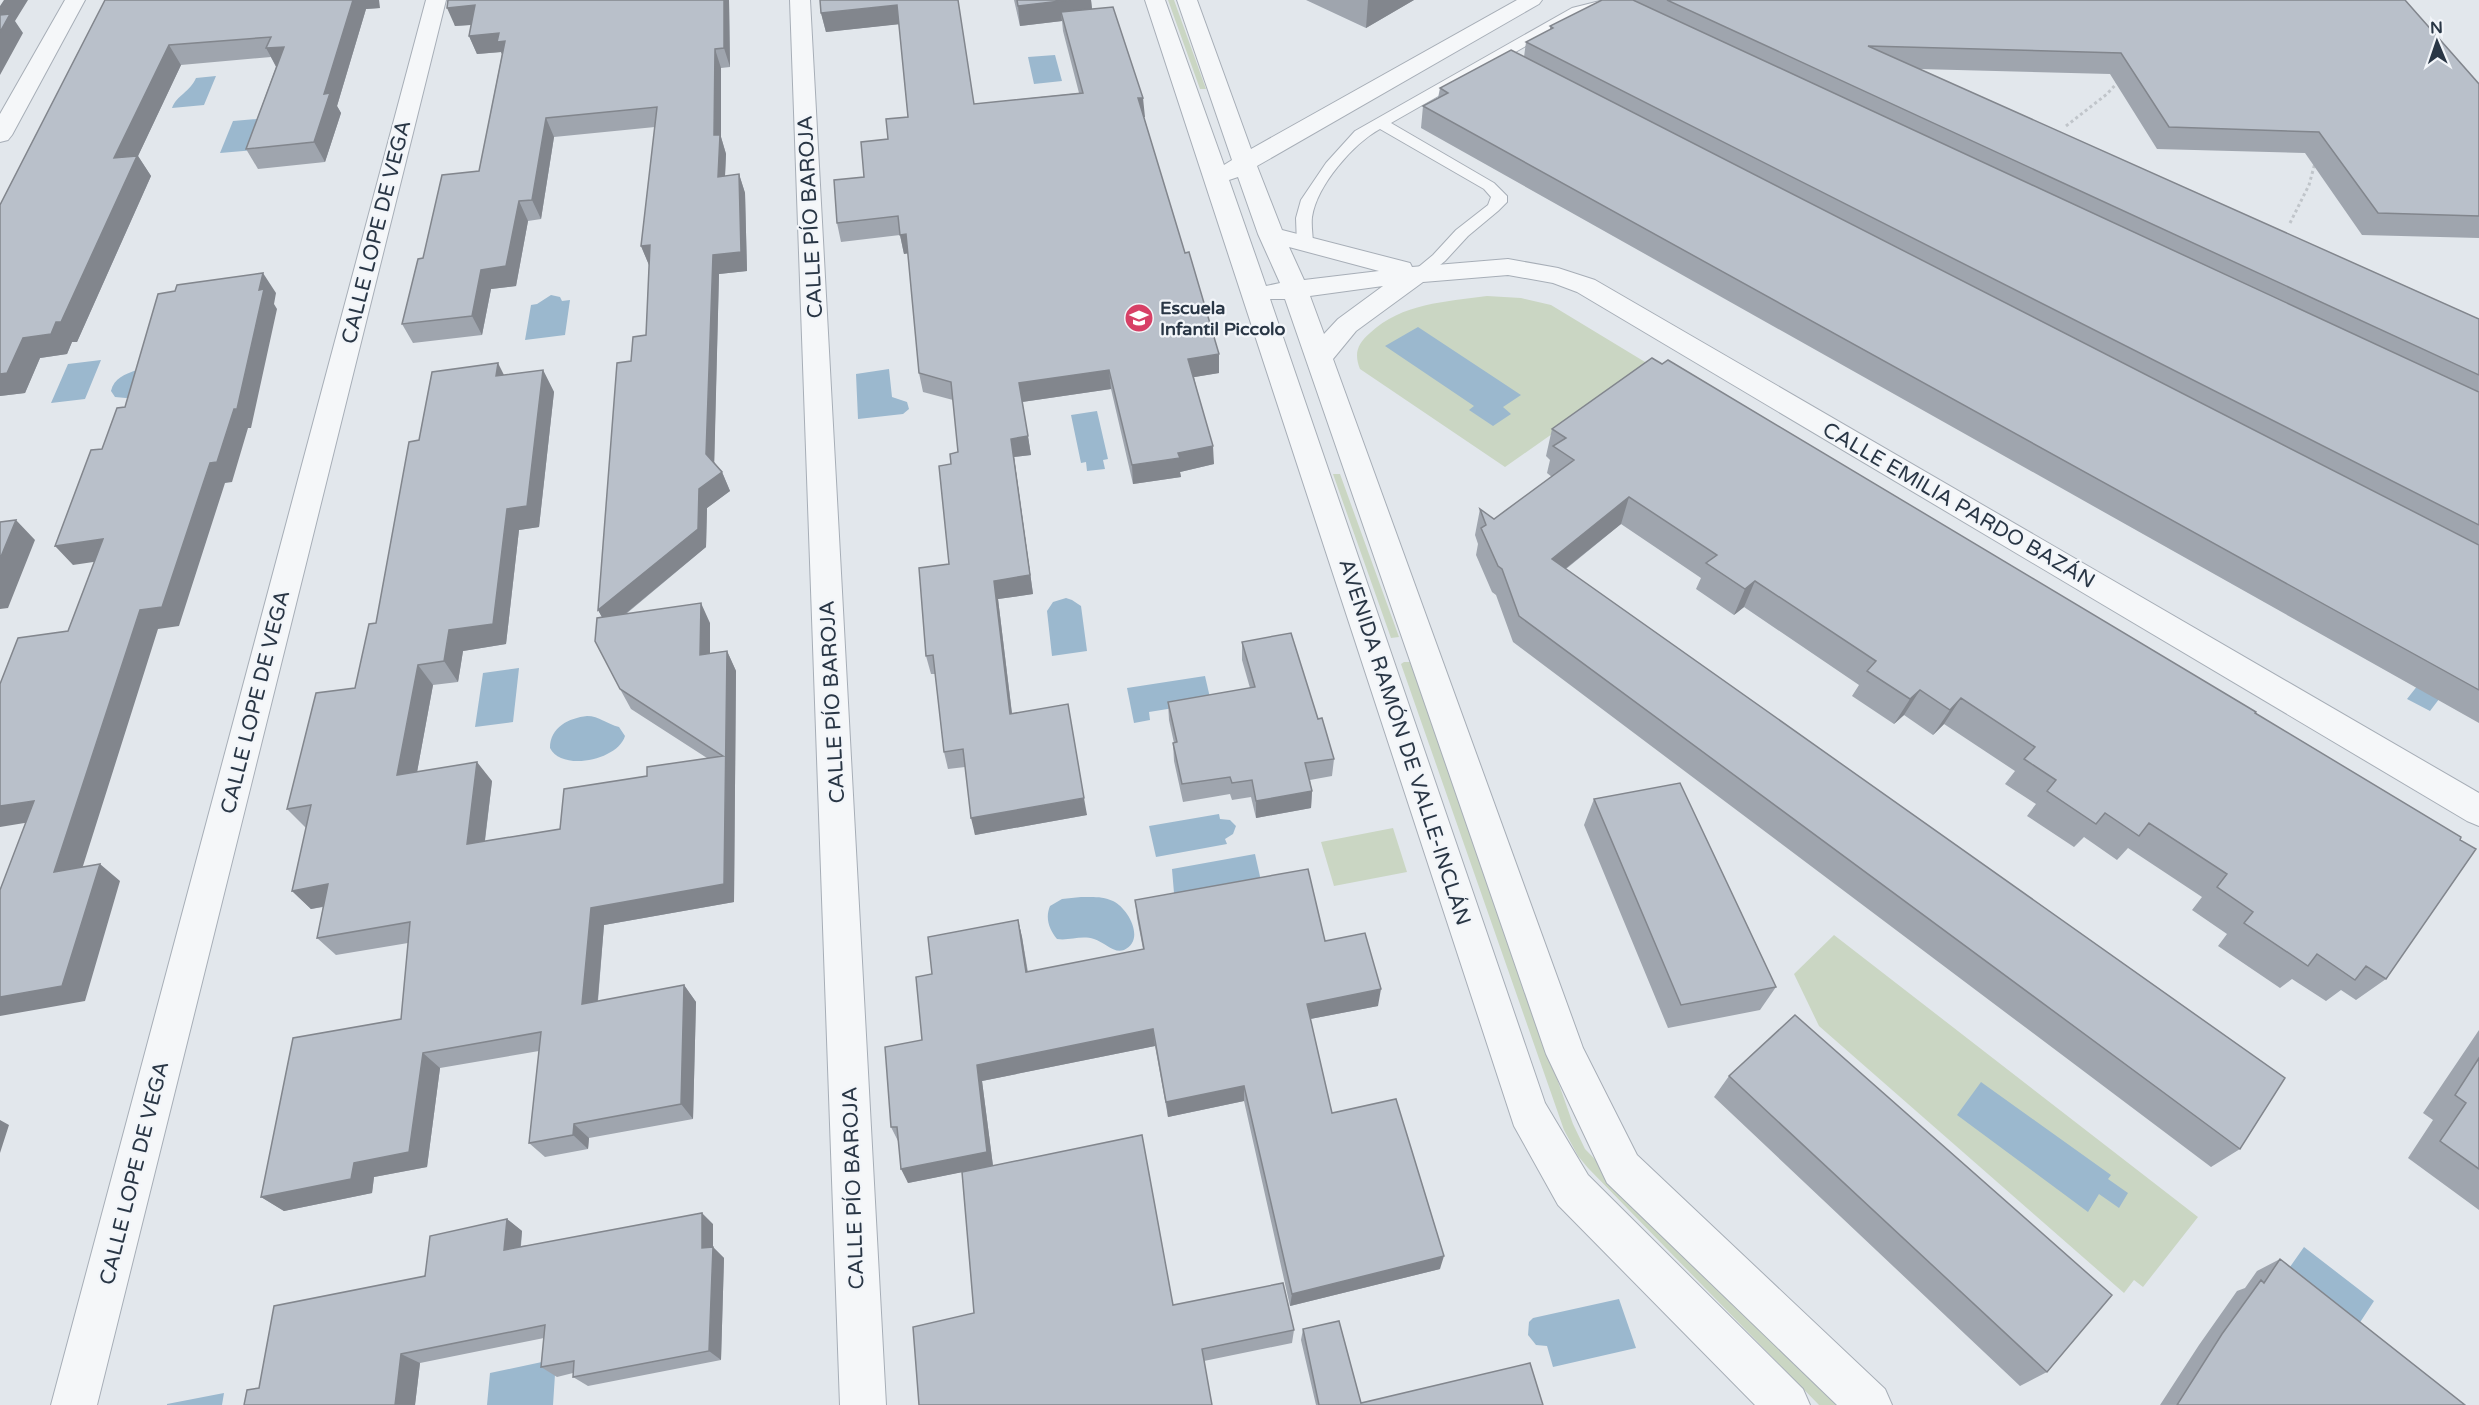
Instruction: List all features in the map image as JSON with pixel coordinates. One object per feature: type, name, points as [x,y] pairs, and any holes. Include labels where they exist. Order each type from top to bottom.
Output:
[{"type":"street","points":[[0,135],[75,0]]},
{"type":"street","name":"CALLE LOPE DE VEGA","points":[[74,1405],[436,0]]},
{"type":"street","name":"CALLE PÍO BAROJA","points":[[800,0],[863,1405]]},
{"type":"street","name":"AVENIDA RAMÓN DE VALLE-INCLÁN","points":[[1155,0],[1231,171],[1270,234],[1295,289],[1566,1054],[1622,1169],[1869,1405]]},
{"type":"street","name":"AVENIDA RAMÓN DE VALLE-INCLÁN","points":[[1186,0],[1231,171],[1256,295],[1528,1112],[1573,1190],[1787,1405]]},
{"type":"street","points":[[1231,171],[1532,0]]},
{"type":"street","points":[[1270,234],[1418,274]]},
{"type":"street","name":"CALLE EMILIA PARDO BAZÁN","points":[[1256,295],[1418,274],[1508,267],[1558,276],[1586,286],[2479,811]]},
{"type":"street","points":[[1318,358],[1354,319],[1418,274]]},
{"type":"lane","points":[[1305,245],[1305,218],[1309,200],[1318,183],[1360,134],[1586,7],[1609,5],[1629,14]]},
{"type":"lane","points":[[1495,57],[1516,68]]},
{"type":"lane","points":[[1379,122],[1489,186],[1499,196],[1493,208],[1462,233],[1439,258],[1418,274]]},
{"type":"path","points":[[2066,126],[2107,94],[2119,80]]},
{"type":"path","points":[[2290,223],[2309,185],[2318,153]]},
{"type":"green space","points":[[1168,0],[1174,0],[1206,89],[1200,89]]},
{"type":"green space","points":[[1487,296],[1521,298],[1551,305],[1650,365],[1505,467],[1360,369],[1357,359],[1360,345],[1366,337],[1382,323],[1396,315],[1440,302]]},
{"type":"green space","points":[[1333,474],[1340,474],[1399,637],[1391,638]]},
{"type":"green space","points":[[1410,662],[1573,1124],[1585,1149],[1836,1405],[1819,1405],[1578,1156],[1564,1130],[1401,664]]},
{"type":"green space","points":[[1393,828],[1407,872],[1334,886],[1321,842]]},
{"type":"green space","points":[[1834,935],[2198,1217],[2143,1287],[2134,1280],[2124,1293],[1819,1026],[1794,974]]},
{"type":"water","points":[[1055,55],[1062,81],[1034,84],[1028,57]]},
{"type":"water","points":[[216,76],[204,105],[172,108],[196,78]]},
{"type":"water","points":[[267,118],[255,150],[220,153],[233,121]]},
{"type":"water","points":[[551,295],[560,297],[562,301],[570,300],[565,335],[525,340],[531,305]]},
{"type":"water","points":[[1418,327],[1521,395],[1503,407],[1511,414],[1493,426],[1469,410],[1474,406],[1385,346]]},
{"type":"water","points":[[101,360],[85,399],[51,403],[68,364]]},
{"type":"water","points":[[889,369],[892,397],[907,402],[909,409],[903,414],[858,419],[856,374]]},
{"type":"water","points":[[137,370],[188,391],[126,398],[115,397],[111,391],[117,380]]},
{"type":"water","points":[[1097,411],[1108,459],[1103,460],[1105,469],[1087,471],[1086,462],[1081,463],[1071,415]]},
{"type":"water","points":[[1066,598],[1081,606],[1087,651],[1052,656],[1047,611],[1053,602]]},
{"type":"water","points":[[2433,666],[2455,678],[2430,711],[2407,699]]},
{"type":"water","points":[[519,668],[513,722],[475,727],[483,673]]},
{"type":"water","points":[[1205,676],[1211,702],[1149,712],[1150,720],[1134,723],[1127,688]]},
{"type":"water","points":[[587,716],[619,727],[625,736],[620,744],[601,757],[589,760],[566,760],[556,755],[550,748],[553,734],[567,721]]},
{"type":"water","points":[[1219,814],[1220,819],[1230,820],[1236,826],[1233,834],[1225,839],[1227,844],[1156,857],[1149,826]]},
{"type":"water","points":[[1255,854],[1263,890],[1175,905],[1172,869]]},
{"type":"water","points":[[1105,898],[1119,905],[1132,924],[1134,939],[1130,945],[1120,951],[1089,938],[1057,939],[1049,923],[1050,906],[1062,899]]},
{"type":"water","points":[[1981,1082],[2111,1175],[2108,1179],[2128,1193],[2119,1208],[2099,1194],[2088,1212],[1957,1115]]},
{"type":"water","points":[[2304,1247],[2374,1301],[2355,1330],[2285,1274]]},
{"type":"water","points":[[1619,1299],[1636,1348],[1553,1367],[1547,1346],[1536,1345],[1528,1335],[1529,1322],[1533,1318]]},
{"type":"water","points":[[556,1359],[553,1405],[487,1405],[490,1373]]},
{"type":"water","points":[[224,1393],[222,1405],[167,1405],[167,1404]]},
{"type":"building","points":[[105,0],[353,0],[324,94],[330,93],[314,142],[246,149],[284,47],[266,48],[271,37],[169,45],[114,158],[137,156],[61,322],[56,322],[51,334],[23,338],[7,373],[0,374],[0,205]]},
{"type":"building","points":[[448,0],[724,0],[724,48],[715,49],[714,135],[720,135],[718,177],[739,174],[741,252],[713,255],[706,454],[722,472],[699,489],[698,529],[598,610],[617,363],[631,361],[633,337],[646,335],[650,245],[641,246],[657,107],[546,118],[532,200],[519,201],[506,266],[481,270],[472,316],[402,324],[418,259],[423,258],[442,175],[479,171],[505,41],[497,42],[499,33],[469,36],[475,5],[447,8]]},
{"type":"building","points":[[820,0],[958,0],[974,104],[1083,93],[1061,12],[1113,7],[1143,98],[1138,98],[1185,253],[1189,252],[1219,354],[1188,359],[1213,446],[1178,453],[1180,458],[1132,465],[1109,370],[1019,383],[1028,436],[1011,439],[1030,575],[994,581],[1010,714],[1068,704],[1084,798],[971,818],[963,749],[944,752],[933,655],[926,656],[919,568],[949,564],[939,466],[951,464],[950,454],[958,452],[951,382],[919,373],[906,234],[900,235],[898,216],[837,223],[834,180],[864,177],[861,142],[888,139],[886,119],[908,117],[897,5],[821,13]]},
{"type":"building","points":[[1017,0],[1069,0],[1018,6]]},
{"type":"building","points":[[1602,0],[1633,0],[2479,392],[2479,525],[1526,42],[1553,28],[1550,26]]},
{"type":"building","points":[[1667,0],[2405,0],[2479,84],[2479,216],[2378,213],[2319,132],[2169,127],[2121,53],[1868,46],[2479,319],[2479,375]]},
{"type":"building","points":[[10,14],[0,32],[0,15]]},
{"type":"building","points":[[1511,50],[2479,545],[2479,690],[1423,106],[1448,93],[1440,88]]},
{"type":"building","points":[[263,273],[259,290],[264,289],[237,409],[234,409],[217,462],[210,463],[162,607],[140,610],[54,872],[100,864],[62,986],[0,997],[0,890],[34,801],[0,806],[0,684],[18,638],[68,631],[103,539],[55,546],[91,450],[102,449],[117,408],[125,407],[158,294],[175,291],[177,285]]},
{"type":"building","points":[[1652,358],[1662,364],[1668,360],[2256,712],[2461,837],[2460,840],[2476,849],[2386,979],[2366,966],[2355,980],[2317,954],[2308,966],[2244,923],[2253,912],[2217,887],[2227,874],[2149,823],[2139,836],[2105,813],[2096,824],[2047,791],[2056,780],[2024,759],[2035,747],[1961,698],[1950,710],[1920,690],[1910,699],[1867,671],[1876,661],[1755,581],[1745,589],[1706,563],[1717,555],[1629,497],[1552,559],[2285,1078],[2240,1149],[1519,616],[1502,569],[1498,566],[1481,528],[1486,525],[1480,509],[1494,519],[1574,460],[1553,446],[1566,438],[1552,429]]},
{"type":"building","points":[[498,363],[496,376],[543,370],[527,506],[507,509],[493,624],[449,630],[444,661],[418,665],[397,775],[477,762],[467,844],[560,829],[564,789],[647,776],[647,767],[723,756],[620,689],[595,641],[597,618],[701,603],[700,655],[727,651],[724,884],[591,908],[582,1004],[684,985],[681,1104],[574,1124],[573,1135],[529,1143],[541,1032],[423,1053],[409,1152],[354,1163],[351,1179],[261,1197],[293,1038],[401,1019],[410,922],[317,938],[328,884],[292,891],[311,805],[287,809],[316,693],[355,688],[369,624],[376,623],[409,442],[419,440],[432,372]]},
{"type":"building","points":[[16,520],[0,559],[0,522]]},
{"type":"building","points":[[1291,633],[1318,719],[1322,718],[1334,759],[1305,763],[1312,791],[1256,801],[1252,780],[1232,783],[1230,777],[1182,784],[1173,743],[1177,742],[1168,702],[1255,687],[1242,642]]},
{"type":"building","points":[[1680,783],[1776,987],[1681,1005],[1594,799]]},
{"type":"building","points":[[1308,869],[1325,941],[1365,933],[1381,989],[1307,1004],[1332,1113],[1396,1099],[1444,1256],[1292,1294],[1244,1086],[1166,1102],[1153,1029],[977,1065],[987,1152],[901,1169],[897,1127],[891,1127],[885,1047],[922,1040],[916,977],[932,974],[928,937],[1018,920],[1026,972],[1144,949],[1135,900]]},
{"type":"building","points":[[1795,1015],[2112,1295],[2047,1372],[1729,1076]]},
{"type":"building","points":[[2479,1058],[2479,1169],[2440,1141],[2466,1103],[2455,1095]]},
{"type":"building","points":[[1142,1135],[1173,1305],[1283,1283],[1294,1330],[1202,1349],[1212,1405],[919,1405],[913,1327],[974,1313],[962,1172]]},
{"type":"building","points":[[702,1213],[702,1248],[713,1247],[709,1351],[573,1377],[574,1361],[541,1367],[545,1325],[401,1354],[395,1405],[244,1405],[247,1390],[259,1388],[274,1306],[425,1276],[430,1236],[507,1219],[504,1250]]},
{"type":"building","points":[[2280,1259],[2465,1405],[2177,1405],[2222,1334],[2261,1280],[2264,1283]]},
{"type":"building","points":[[1339,1321],[1361,1403],[1530,1363],[1543,1405],[1319,1405],[1303,1329]]},
{"type":"place","name":"Escuela Infantil Piccolo","points":[[1139,318]]}]
